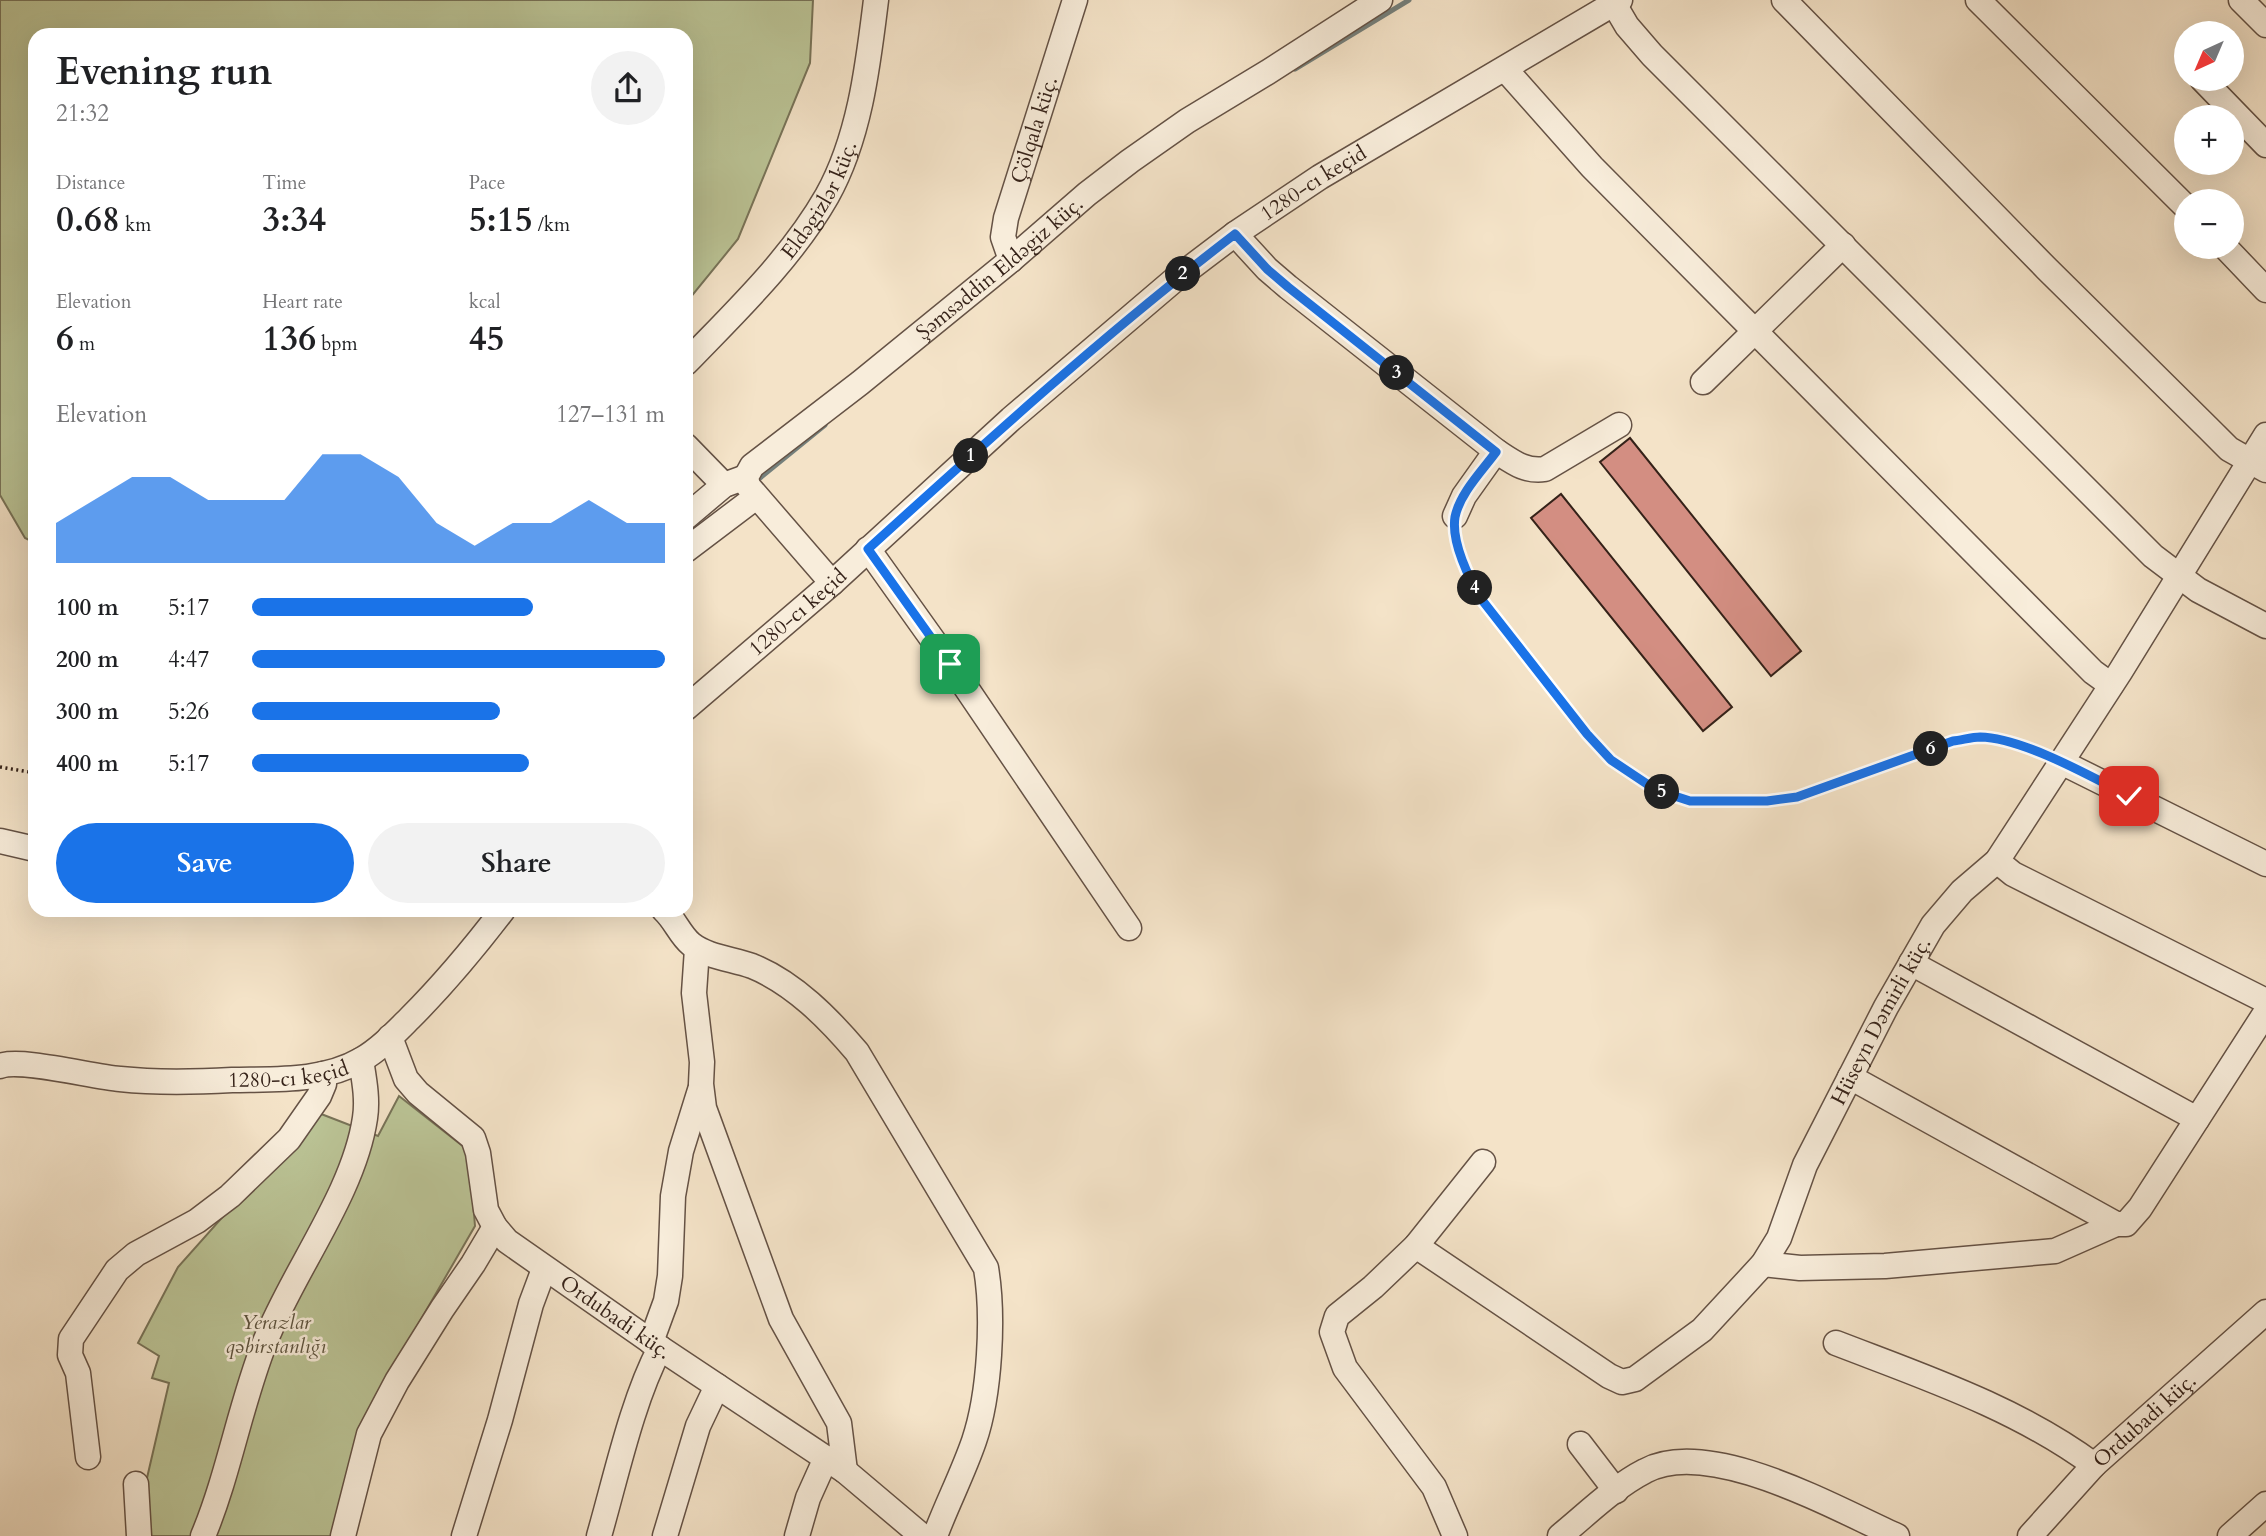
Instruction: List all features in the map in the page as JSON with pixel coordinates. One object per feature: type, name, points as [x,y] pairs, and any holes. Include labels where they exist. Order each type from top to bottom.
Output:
[{"type":"street","name":"Eldəgizlər küç.","points":[[693,355],[786,254],[828,194],[845,156],[861,99],[876,0]]},
{"type":"street","name":"Çölqala küç.","points":[[1011,260],[1003,237],[1006,218],[1075,0]]},
{"type":"street","name":"Şəmsəddin Eldəgiz küç.","points":[[742,487],[752,466],[765,454],[860,383],[1087,194],[1163,138],[1380,0]]},
{"type":"street","points":[[1784,0],[2047,270],[2229,449],[2258,466]]},
{"type":"street","points":[[1978,0],[2174,195]]},
{"type":"street","points":[[2241,0],[2266,25]]},
{"type":"street","points":[[1617,2],[1627,26],[1652,55],[2153,556],[2179,578],[2218,602],[2266,626]]},
{"type":"street","name":"1280-cı keçid","points":[[693,702],[832,583],[1041,394],[1173,281],[1235,234],[1320,177],[1617,2]]},
{"type":"street","points":[[1505,69],[1592,167],[2093,672],[2111,685]]},
{"type":"street","points":[[2214,91],[2266,145]]},
{"type":"street","points":[[1235,234],[1267,269],[1288,287],[1496,452],[1520,467],[1532,471],[1545,469],[1619,425]]},
{"type":"street","points":[[1703,382],[1843,245]]},
{"type":"street","points":[[2236,259],[2266,290]]},
{"type":"street","name":"Hüseyn Dəmirli küç.","points":[[1416,1247],[1609,1376],[1622,1382],[1635,1379],[1702,1330],[1763,1264],[1779,1238],[1805,1165],[1933,925],[1962,891],[1997,861],[2179,578],[2258,466],[2266,435]]},
{"type":"street","points":[[693,451],[742,487],[832,583]]},
{"type":"street","points":[[1455,516],[1464,496],[1496,452]]},
{"type":"street","points":[[693,513],[742,487]]},
{"type":"street","points":[[693,542],[742,487]]},
{"type":"street","points":[[868,549],[950,664],[1129,928]]},
{"type":"street","points":[[2061,762],[2266,863]]},
{"type":"street","points":[[0,841],[28,847]]},
{"type":"street","points":[[1997,861],[2013,874],[2266,1000]]},
{"type":"street","name":"1280-cı keçid","points":[[3,1060],[87,1075],[157,1082],[296,1078],[323,1074],[361,1060],[390,1037],[462,963],[498,917]]},
{"type":"street","points":[[669,917],[688,943],[755,967],[799,994],[833,1023],[857,1052],[986,1268],[991,1309],[983,1406],[975,1440],[935,1536]]},
{"type":"street","points":[[697,948],[694,993],[704,1108],[781,1319],[839,1423],[835,1464],[808,1498],[797,1536]]},
{"type":"street","points":[[1911,963],[2197,1119]]},
{"type":"street","points":[[1763,1264],[1800,1268],[1885,1266],[2056,1251],[2116,1224],[2126,1224],[2140,1209],[2266,1012]]},
{"type":"street","name":"Ordubadi küç.","points":[[390,1037],[407,1079],[418,1093],[473,1138],[478,1153],[486,1210],[495,1227],[508,1241],[544,1269],[835,1464],[922,1536]]},
{"type":"street","points":[[203,1536],[264,1344],[339,1195],[358,1147],[365,1118],[366,1096],[361,1060]]},
{"type":"street","points":[[88,1457],[78,1373],[70,1355],[71,1339],[117,1270],[136,1254],[197,1221],[230,1196],[289,1139],[319,1096],[324,1084],[323,1074]]},
{"type":"street","points":[[1850,1077],[2116,1224]]},
{"type":"street","points":[[599,1536],[650,1367],[666,1301],[670,1276],[673,1196],[681,1151],[701,1084]]},
{"type":"street","points":[[1455,1536],[1434,1487],[1345,1368],[1332,1332],[1337,1316],[1416,1247],[1483,1162]]},
{"type":"street","points":[[343,1536],[369,1434],[397,1381],[495,1227]]},
{"type":"street","points":[[464,1536],[500,1420],[531,1304],[544,1269]]},
{"type":"street","name":"Ordubadi küç.","points":[[2030,1536],[2094,1465],[2262,1323]]},
{"type":"street","points":[[1836,1343],[1947,1386],[2035,1427],[2094,1465]]},
{"type":"street","points":[[665,1536],[698,1426],[717,1386]]},
{"type":"street","points":[[1580,1444],[1616,1491]]},
{"type":"street","points":[[1560,1536],[1646,1470],[1690,1462],[1725,1466],[1761,1475],[1896,1536]]},
{"type":"street","points":[[136,1484],[139,1536]]},
{"type":"street","points":[[2230,1536],[2266,1504]]},
{"type":"path","points":[[1455,516],[1455,536],[1472,583],[1482,600],[1587,734],[1611,760],[1656,790],[1690,801],[1767,801],[1797,797],[1953,741],[1979,737],[2001,740],[2061,762]]},
{"type":"path","points":[[0,767],[28,772]]},
{"type":"green space","points":[[0,0],[813,0],[810,63],[738,239],[693,294],[693,28],[28,28],[28,540],[0,495]]},
{"type":"green space","name":"Yerazlar qəbirstanlığı","points":[[399,1096],[469,1151],[475,1226],[379,1392],[333,1536],[144,1536],[147,1478],[169,1383],[152,1378],[159,1356],[138,1343],[178,1267],[316,1112],[378,1136]]},
{"type":"building","points":[[1630,438],[1801,651],[1771,676],[1600,462]]},
{"type":"building","points":[[1561,494],[1732,707],[1703,731],[1531,518]]},
{"type":"waterway","points":[[1295,69],[1409,0]]},
{"type":"waterway","points":[[760,478],[825,425]]},
{"type":"route","points":[[950,664],[868,549],[1011,419],[1173,281],[1235,234],[1267,269],[1288,287],[1496,452],[1464,496],[1455,516],[1455,536],[1472,583],[1482,600],[1587,734],[1611,760],[1656,790],[1690,801],[1767,801],[1797,797],[1953,741],[1979,737],[2001,740],[2061,762],[2129,796]]}]
